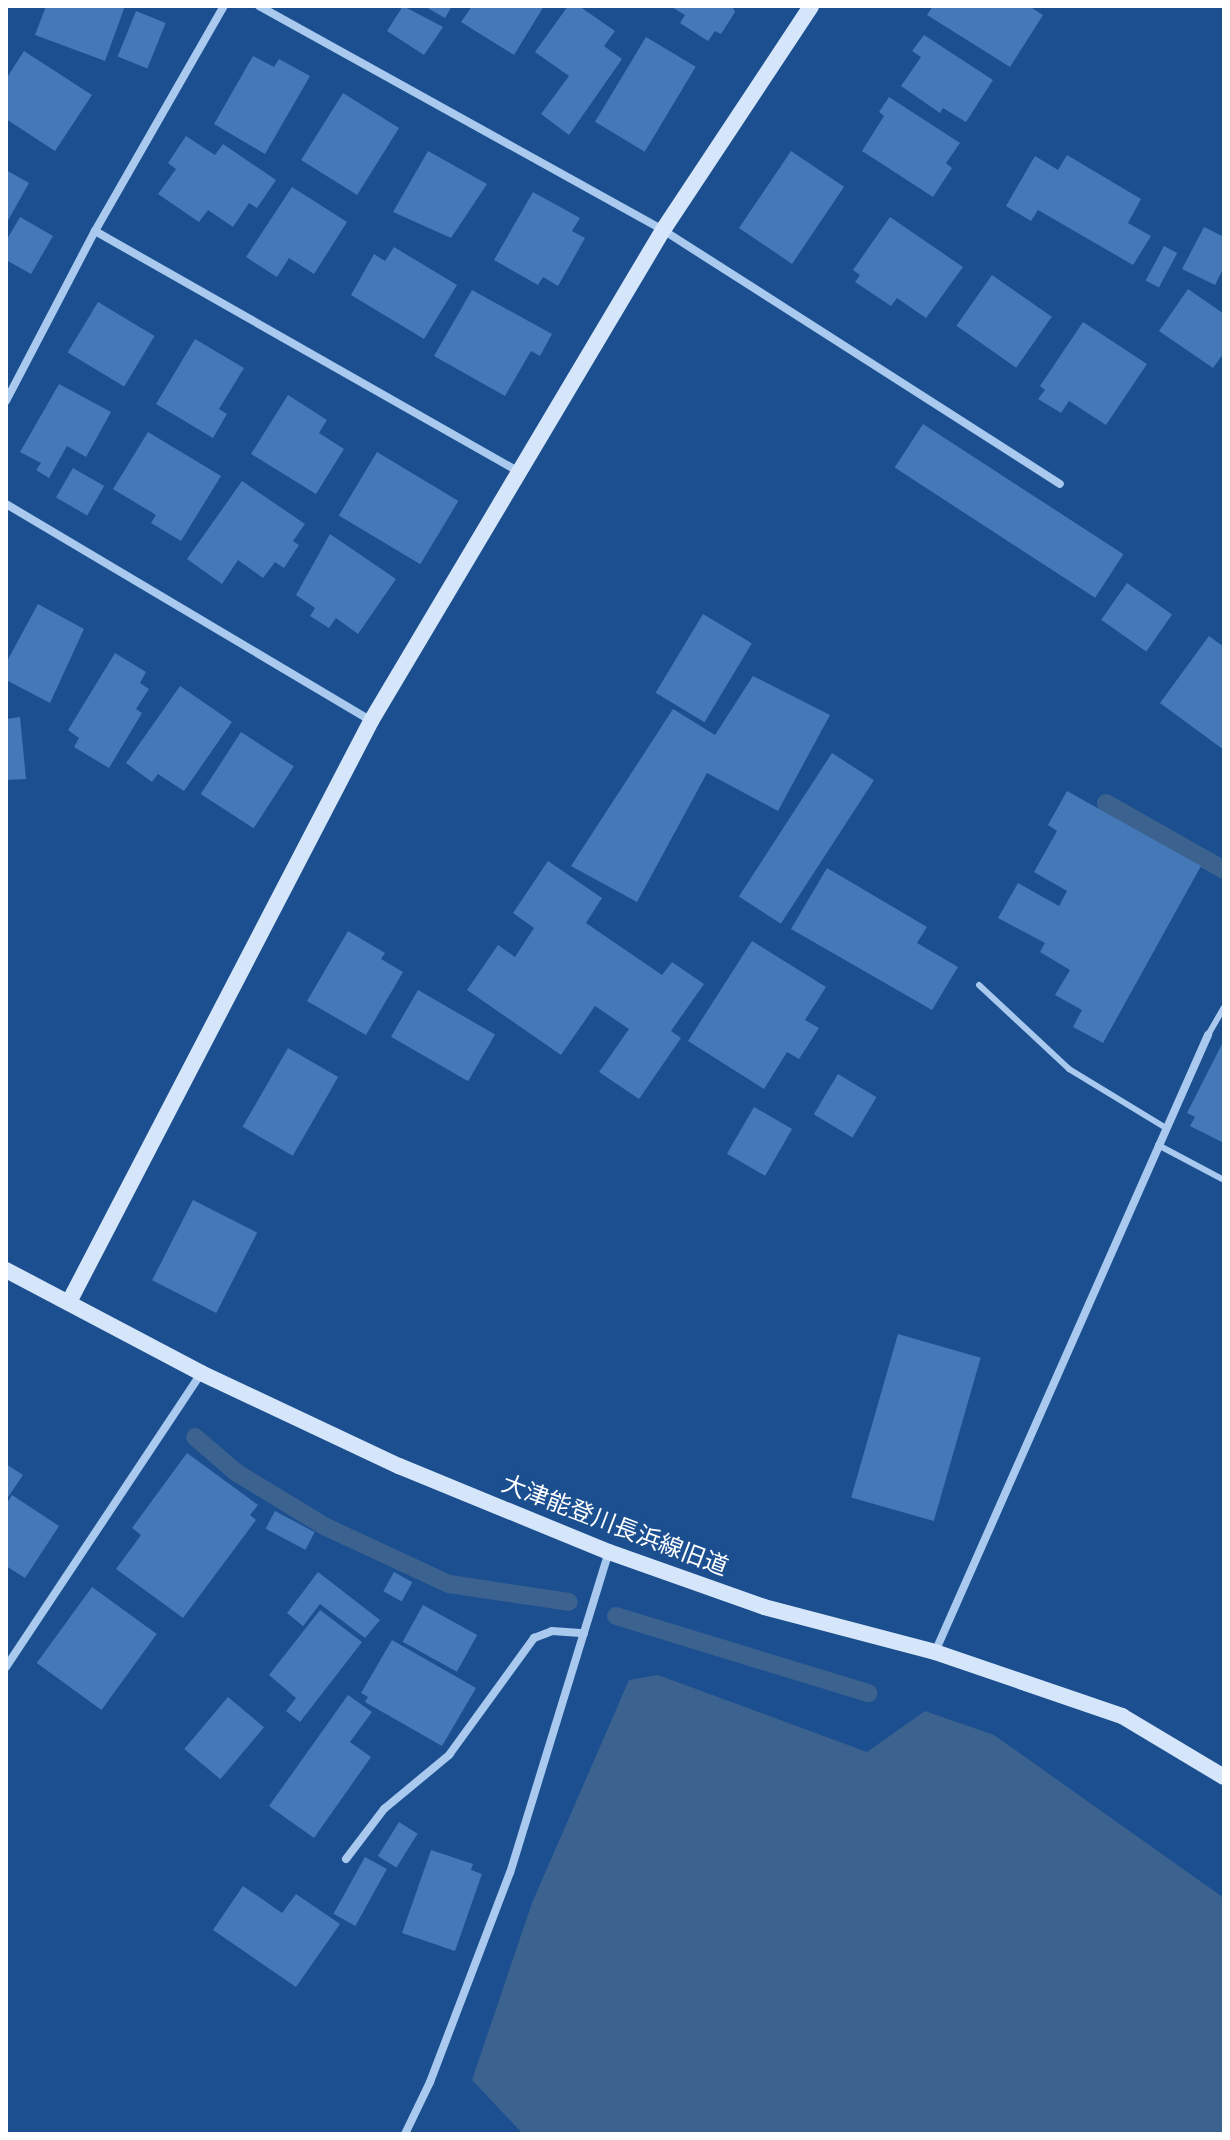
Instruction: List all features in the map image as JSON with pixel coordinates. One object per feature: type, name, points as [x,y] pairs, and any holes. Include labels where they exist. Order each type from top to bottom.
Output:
[{"type":"street","points":[[6,401],[95,231],[224,6]]},
{"type":"street","points":[[259,6],[663,230],[1060,484]]},
{"type":"street","points":[[69,1302],[371,721],[516,470],[663,230],[811,6]]},
{"type":"street","points":[[95,231],[516,470]]},
{"type":"street","points":[[6,504],[371,721]]},
{"type":"street","points":[[935,1652],[1208,1035]]},
{"type":"street","name":"大津能登川長浜線旧道","points":[[6,1270],[201,1373],[399,1466],[609,1552],[764,1607],[935,1652],[1122,1716],[1224,1777]]},
{"type":"street","points":[[6,1667],[201,1373]]},
{"type":"street","points":[[405,2134],[430,2082],[510,1873],[609,1552]]},
{"type":"street","points":[[346,1859],[384,1809],[449,1755],[534,1638],[552,1631],[584,1633]]},
{"type":"lane","points":[[979,985],[1069,1069],[1166,1128]]},
{"type":"lane","points":[[1208,1035],[1224,1007]]},
{"type":"lane","points":[[1158,1145],[1224,1180]]},
{"type":"water","points":[[658,1675],[867,1752],[925,1711],[994,1735],[1224,1898],[1224,2134],[523,2134],[472,2080],[532,1903],[629,1680]]},
{"type":"building","points":[[46,6],[125,6],[105,61],[35,35]]},
{"type":"building","points":[[403,6],[443,27],[424,55],[387,31]]},
{"type":"building","points":[[424,6],[452,6],[445,18]]},
{"type":"building","points":[[472,6],[544,6],[514,55],[461,22]]},
{"type":"building","points":[[568,6],[579,6],[615,31],[604,46],[622,59],[569,135],[541,114],[569,76],[535,52]]},
{"type":"building","points":[[670,6],[732,6],[735,12],[721,34],[715,31],[708,41],[680,23],[685,15]]},
{"type":"building","points":[[933,6],[1029,6],[1043,15],[1010,67],[927,15]]},
{"type":"building","points":[[136,11],[166,23],[147,68],[118,56]]},
{"type":"building","points":[[924,35],[993,80],[966,122],[943,108],[940,113],[901,86],[921,57],[912,51]]},
{"type":"building","points":[[646,37],[696,67],[645,152],[595,122]]},
{"type":"building","points":[[24,51],[92,95],[55,151],[6,119],[6,79]]},
{"type":"building","points":[[253,56],[274,67],[279,59],[310,76],[265,154],[214,124]]},
{"type":"building","points":[[343,93],[399,128],[357,195],[301,160]]},
{"type":"building","points":[[889,97],[960,143],[946,163],[952,168],[933,197],[862,151],[884,116],[879,112]]},
{"type":"building","points":[[186,136],[215,155],[223,144],[276,180],[257,208],[249,203],[233,227],[208,210],[199,222],[158,194],[176,169],[168,163]]},
{"type":"building","points":[[428,151],[487,184],[451,238],[393,212]]},
{"type":"building","points":[[791,151],[844,187],[792,264],[739,228]]},
{"type":"building","points":[[1067,155],[1141,199],[1128,223],[1151,236],[1133,265],[1038,210],[1031,221],[1006,206],[1035,156],[1058,170]]},
{"type":"building","points":[[6,170],[29,183],[6,224]]},
{"type":"building","points":[[292,187],[347,222],[314,274],[289,258],[277,277],[246,257]]},
{"type":"building","points":[[533,192],[580,218],[572,231],[585,238],[558,286],[543,277],[538,285],[494,260]]},
{"type":"building","points":[[20,217],[53,236],[31,274],[6,260],[6,241]]},
{"type":"building","points":[[890,217],[963,267],[926,318],[897,298],[891,306],[855,282],[860,275],[853,270]]},
{"type":"building","points":[[1204,227],[1224,237],[1224,267],[1215,285],[1182,269]]},
{"type":"building","points":[[1164,246],[1177,253],[1159,287],[1146,280]]},
{"type":"building","points":[[394,247],[457,285],[424,339],[351,295],[374,254],[385,261]]},
{"type":"building","points":[[992,275],[1052,317],[1016,368],[956,326]]},
{"type":"building","points":[[1188,289],[1224,314],[1224,353],[1213,368],[1159,331]]},
{"type":"building","points":[[472,290],[552,334],[540,356],[531,351],[505,396],[434,356]]},
{"type":"building","points":[[98,302],[155,336],[124,387],[68,353]]},
{"type":"building","points":[[1083,322],[1147,364],[1106,425],[1069,401],[1061,413],[1038,399],[1045,390],[1040,386]]},
{"type":"building","points":[[195,339],[244,368],[219,409],[227,414],[213,438],[156,404]]},
{"type":"building","points":[[59,384],[111,412],[86,457],[67,446],[49,478],[36,470],[41,463],[20,452]]},
{"type":"building","points":[[288,395],[327,420],[319,433],[344,449],[316,494],[251,454]]},
{"type":"building","points":[[923,424],[1123,554],[1095,598],[895,468]]},
{"type":"building","points":[[148,432],[221,476],[181,541],[151,523],[156,515],[113,489]]},
{"type":"building","points":[[377,452],[458,501],[420,564],[339,515]]},
{"type":"building","points":[[73,468],[104,486],[87,515],[56,497]]},
{"type":"building","points":[[242,481],[305,524],[293,541],[299,545],[284,568],[275,562],[263,578],[238,560],[222,584],[187,559]]},
{"type":"building","points":[[330,534],[396,579],[358,634],[336,618],[329,628],[310,616],[315,608],[296,595]]},
{"type":"building","points":[[1127,583],[1172,615],[1146,651],[1101,620]]},
{"type":"building","points":[[38,604],[84,629],[50,703],[6,680],[6,663]]},
{"type":"building","points":[[703,614],[752,643],[704,722],[656,693]]},
{"type":"building","points":[[1209,636],[1224,647],[1224,750],[1160,703]]},
{"type":"building","points":[[115,653],[146,672],[140,683],[149,689],[136,709],[142,713],[109,768],[74,747],[79,738],[68,730]]},
{"type":"building","points":[[753,676],[830,715],[778,811],[707,773],[637,902],[571,866],[673,709],[715,735]]},
{"type":"building","points":[[180,686],[232,722],[184,791],[158,774],[152,782],[126,763]]},
{"type":"building","points":[[20,717],[26,779],[6,780],[6,719]]},
{"type":"building","points":[[241,732],[294,766],[254,828],[201,794]]},
{"type":"building","points":[[832,753],[874,780],[781,924],[739,896]]},
{"type":"building","points":[[1067,791],[1201,866],[1103,1043],[1073,1027],[1082,1010],[1055,995],[1070,970],[1040,952],[1045,943],[998,918],[1018,883],[1059,906],[1067,891],[1034,872],[1057,831],[1048,825]]},
{"type":"building","points":[[548,861],[602,898],[586,923],[662,975],[672,962],[704,984],[671,1031],[681,1038],[639,1099],[599,1072],[629,1029],[595,1006],[561,1055],[467,990],[498,945],[515,957],[534,928],[513,913]]},
{"type":"building","points":[[827,868],[927,927],[917,943],[958,967],[932,1010],[791,929]]},
{"type":"building","points":[[348,931],[385,953],[381,959],[403,972],[366,1035],[307,1001]]},
{"type":"building","points":[[752,941],[826,987],[805,1020],[819,1028],[799,1059],[787,1052],[764,1089],[688,1041]]},
{"type":"building","points":[[418,990],[495,1034],[468,1081],[391,1037]]},
{"type":"building","points":[[1224,1040],[1224,1143],[1190,1126],[1195,1117],[1187,1113]]},
{"type":"building","points":[[288,1048],[338,1077],[293,1156],[242,1127]]},
{"type":"building","points":[[838,1074],[877,1097],[852,1137],[814,1114]]},
{"type":"building","points":[[754,1107],[792,1129],[765,1176],[727,1154]]},
{"type":"building","points":[[193,1200],[257,1233],[216,1313],[152,1280]]},
{"type":"building","points":[[898,1334],[981,1358],[934,1521],[851,1497]]},
{"type":"building","points":[[187,1453],[258,1505],[250,1515],[256,1520],[183,1618],[116,1569],[141,1535],[132,1528]]},
{"type":"building","points":[[6,1464],[23,1475],[6,1500]]},
{"type":"building","points":[[12,1495],[59,1526],[25,1578],[6,1566],[6,1504]]},
{"type":"building","points":[[275,1511],[315,1532],[305,1550],[266,1529]]},
{"type":"building","points":[[318,1572],[380,1620],[365,1638],[320,1604],[303,1626],[287,1613]]},
{"type":"building","points":[[394,1572],[412,1582],[402,1601],[383,1591]]},
{"type":"building","points":[[92,1587],[157,1634],[101,1710],[37,1663]]},
{"type":"building","points":[[423,1605],[477,1635],[457,1672],[403,1642]]},
{"type":"building","points":[[320,1610],[362,1642],[300,1722],[286,1711],[296,1698],[269,1675]]},
{"type":"building","points":[[392,1640],[476,1688],[442,1746],[365,1702],[368,1697],[361,1693]]},
{"type":"building","points":[[348,1695],[372,1712],[350,1742],[371,1757],[314,1838],[269,1806]]},
{"type":"building","points":[[228,1697],[264,1727],[220,1779],[184,1749]]},
{"type":"building","points":[[399,1822],[418,1834],[396,1868],[378,1856]]},
{"type":"building","points":[[431,1850],[473,1864],[471,1870],[482,1874],[455,1951],[402,1933]]},
{"type":"building","points":[[365,1857],[387,1869],[355,1926],[333,1914]]},
{"type":"building","points":[[243,1886],[282,1913],[296,1894],[340,1924],[296,1987],[213,1930]]},
{"type":"waterway","points":[[1106,803],[1224,870]]},
{"type":"waterway","points":[[195,1437],[237,1473],[324,1526],[449,1584],[569,1602]]},
{"type":"waterway","points":[[616,1616],[868,1693]]}]
